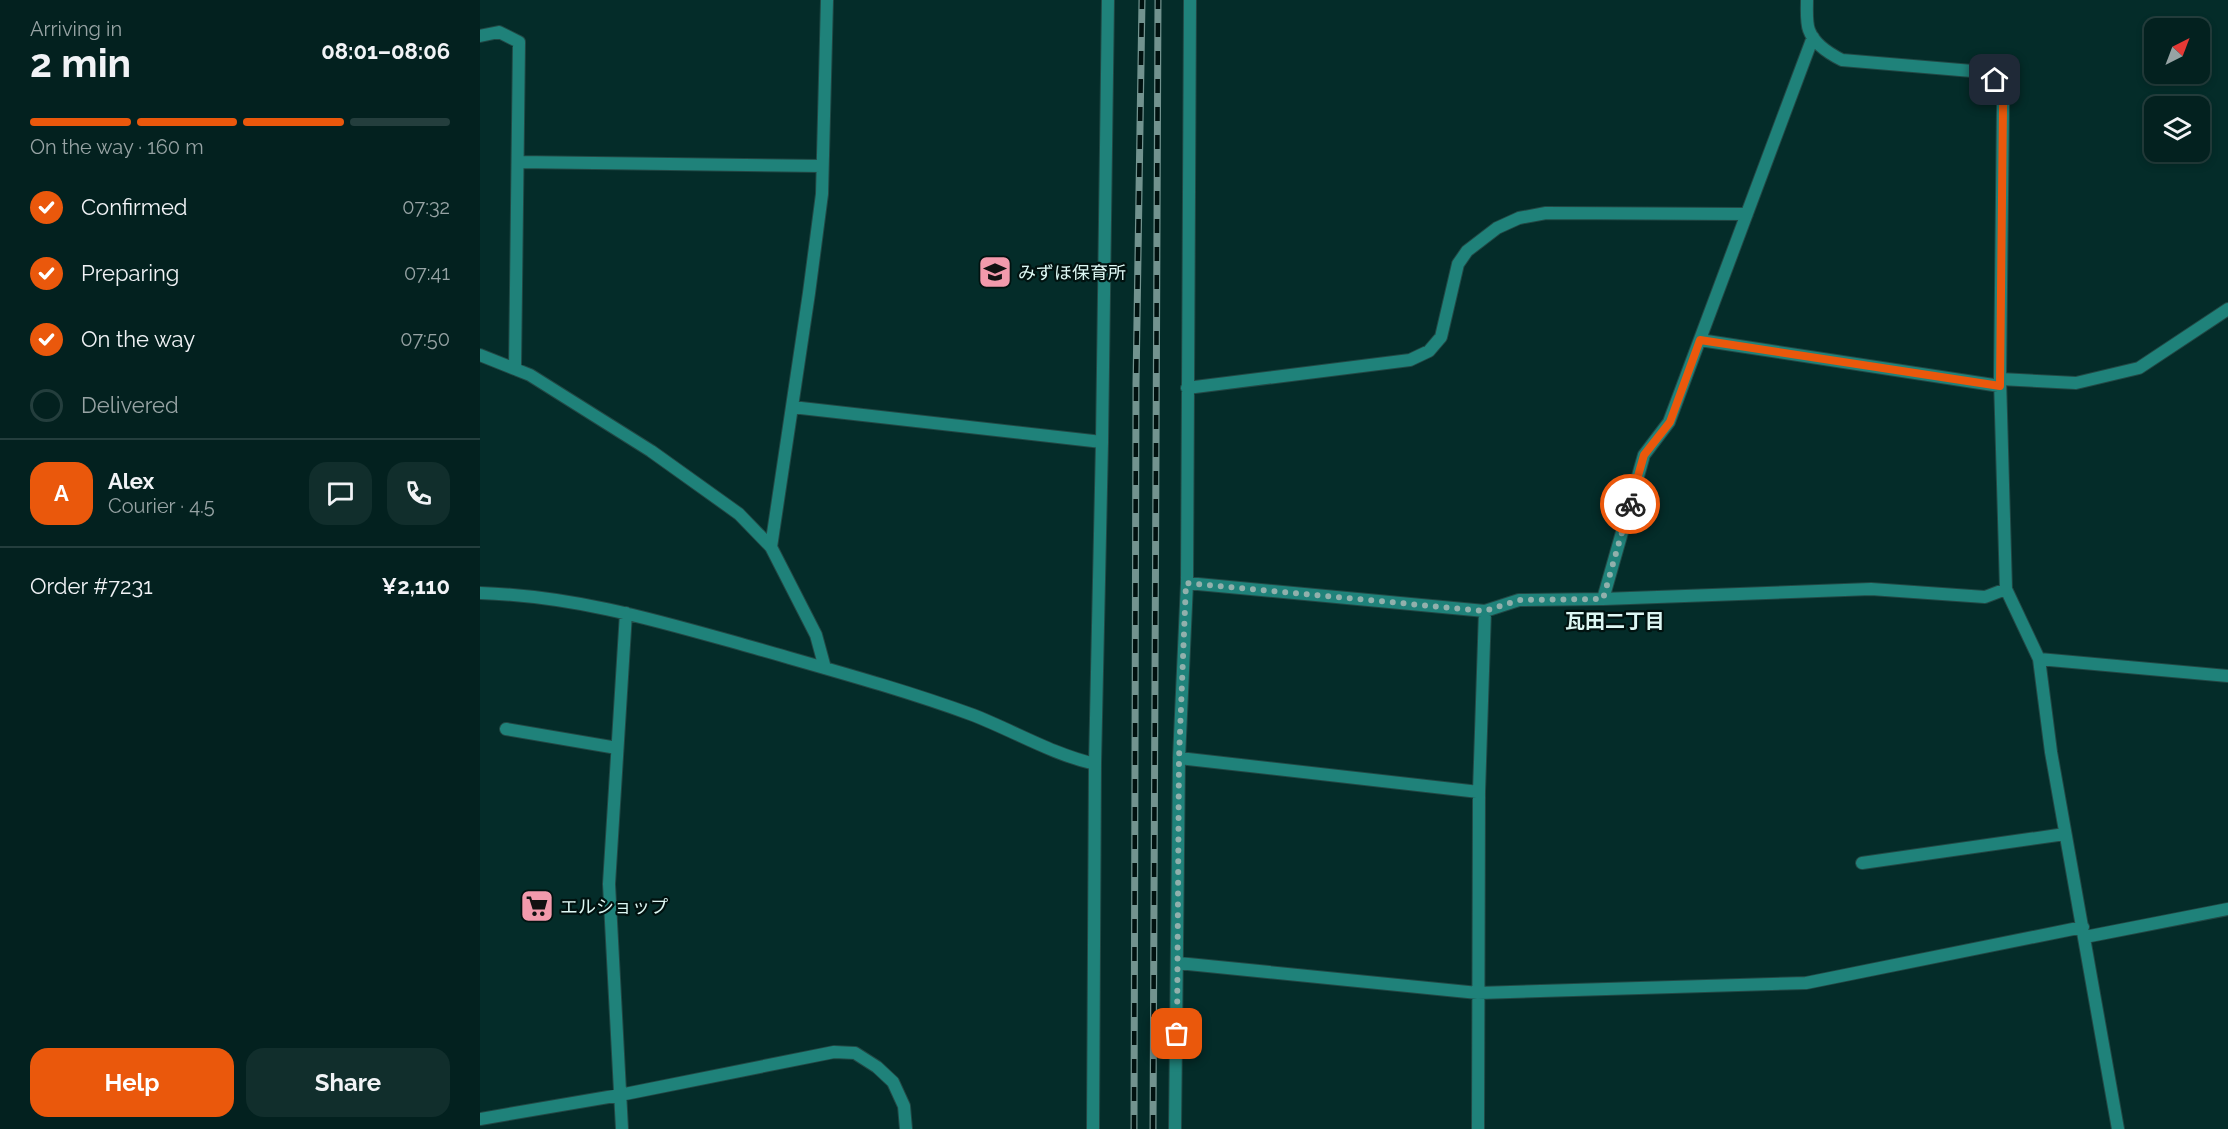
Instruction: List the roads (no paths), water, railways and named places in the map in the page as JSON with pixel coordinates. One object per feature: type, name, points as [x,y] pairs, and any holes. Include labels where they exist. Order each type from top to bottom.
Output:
[{"type":"street","points":[[771,547],[822,194],[827,0]]},
{"type":"street","points":[[1093,1129],[1095,764],[1108,0]]},
{"type":"street","points":[[1175,1129],[1179,758],[1186,583],[1190,0]]},
{"type":"street","points":[[1807,0],[1809,29],[1813,37],[1830,54],[1842,60],[1984,72],[1995,80],[2001,92],[2003,105],[2000,382],[2006,589],[2039,659],[2051,752],[2118,1129]]},
{"type":"street","points":[[480,36],[499,32],[519,42],[515,369]]},
{"type":"street","points":[[1603,599],[1644,455],[1670,422],[1813,37]]},
{"type":"street","points":[[518,162],[822,166]]},
{"type":"street","points":[[1187,388],[1410,360],[1429,351],[1441,337],[1458,264],[1467,251],[1497,228],[1520,218],[1546,213],[1748,214]]},
{"type":"street","points":[[1700,340],[2000,382],[2076,383],[2139,368],[2228,309]]},
{"type":"street","points":[[480,356],[530,375],[651,450],[739,514],[771,547],[816,635],[825,668]]},
{"type":"street","points":[[792,407],[1102,442]]},
{"type":"street","points":[[1186,583],[1485,611],[1519,600],[1871,589],[1985,597],[2006,589]]},
{"type":"street","points":[[480,593],[521,594],[588,604],[825,668],[973,716],[1071,758],[1095,764]]},
{"type":"street","points":[[1478,1129],[1479,792],[1485,611]]},
{"type":"street","points":[[622,1129],[609,884],[626,613]]},
{"type":"street","points":[[2039,659],[2228,676]]},
{"type":"street","points":[[506,729],[617,748]]},
{"type":"street","points":[[1179,758],[1479,792]]},
{"type":"street","points":[[1863,863],[2066,834]]},
{"type":"street","points":[[1178,963],[1478,993],[1806,983],[2084,932],[2228,909]]},
{"type":"street","points":[[480,1119],[620,1095],[834,1052],[855,1053],[877,1067],[893,1082],[904,1106],[906,1129]]},
{"type":"railway","points":[[1134,1129],[1136,384],[1142,0]]},
{"type":"railway","points":[[1153,1129],[1158,0]]},
{"type":"place","name":"みずほ保育所","points":[[995,272]]},
{"type":"place","name":"エルショップ","points":[[537,906]]},
{"type":"district","name":"瓦田二丁目","points":[[1615,621]]}]
